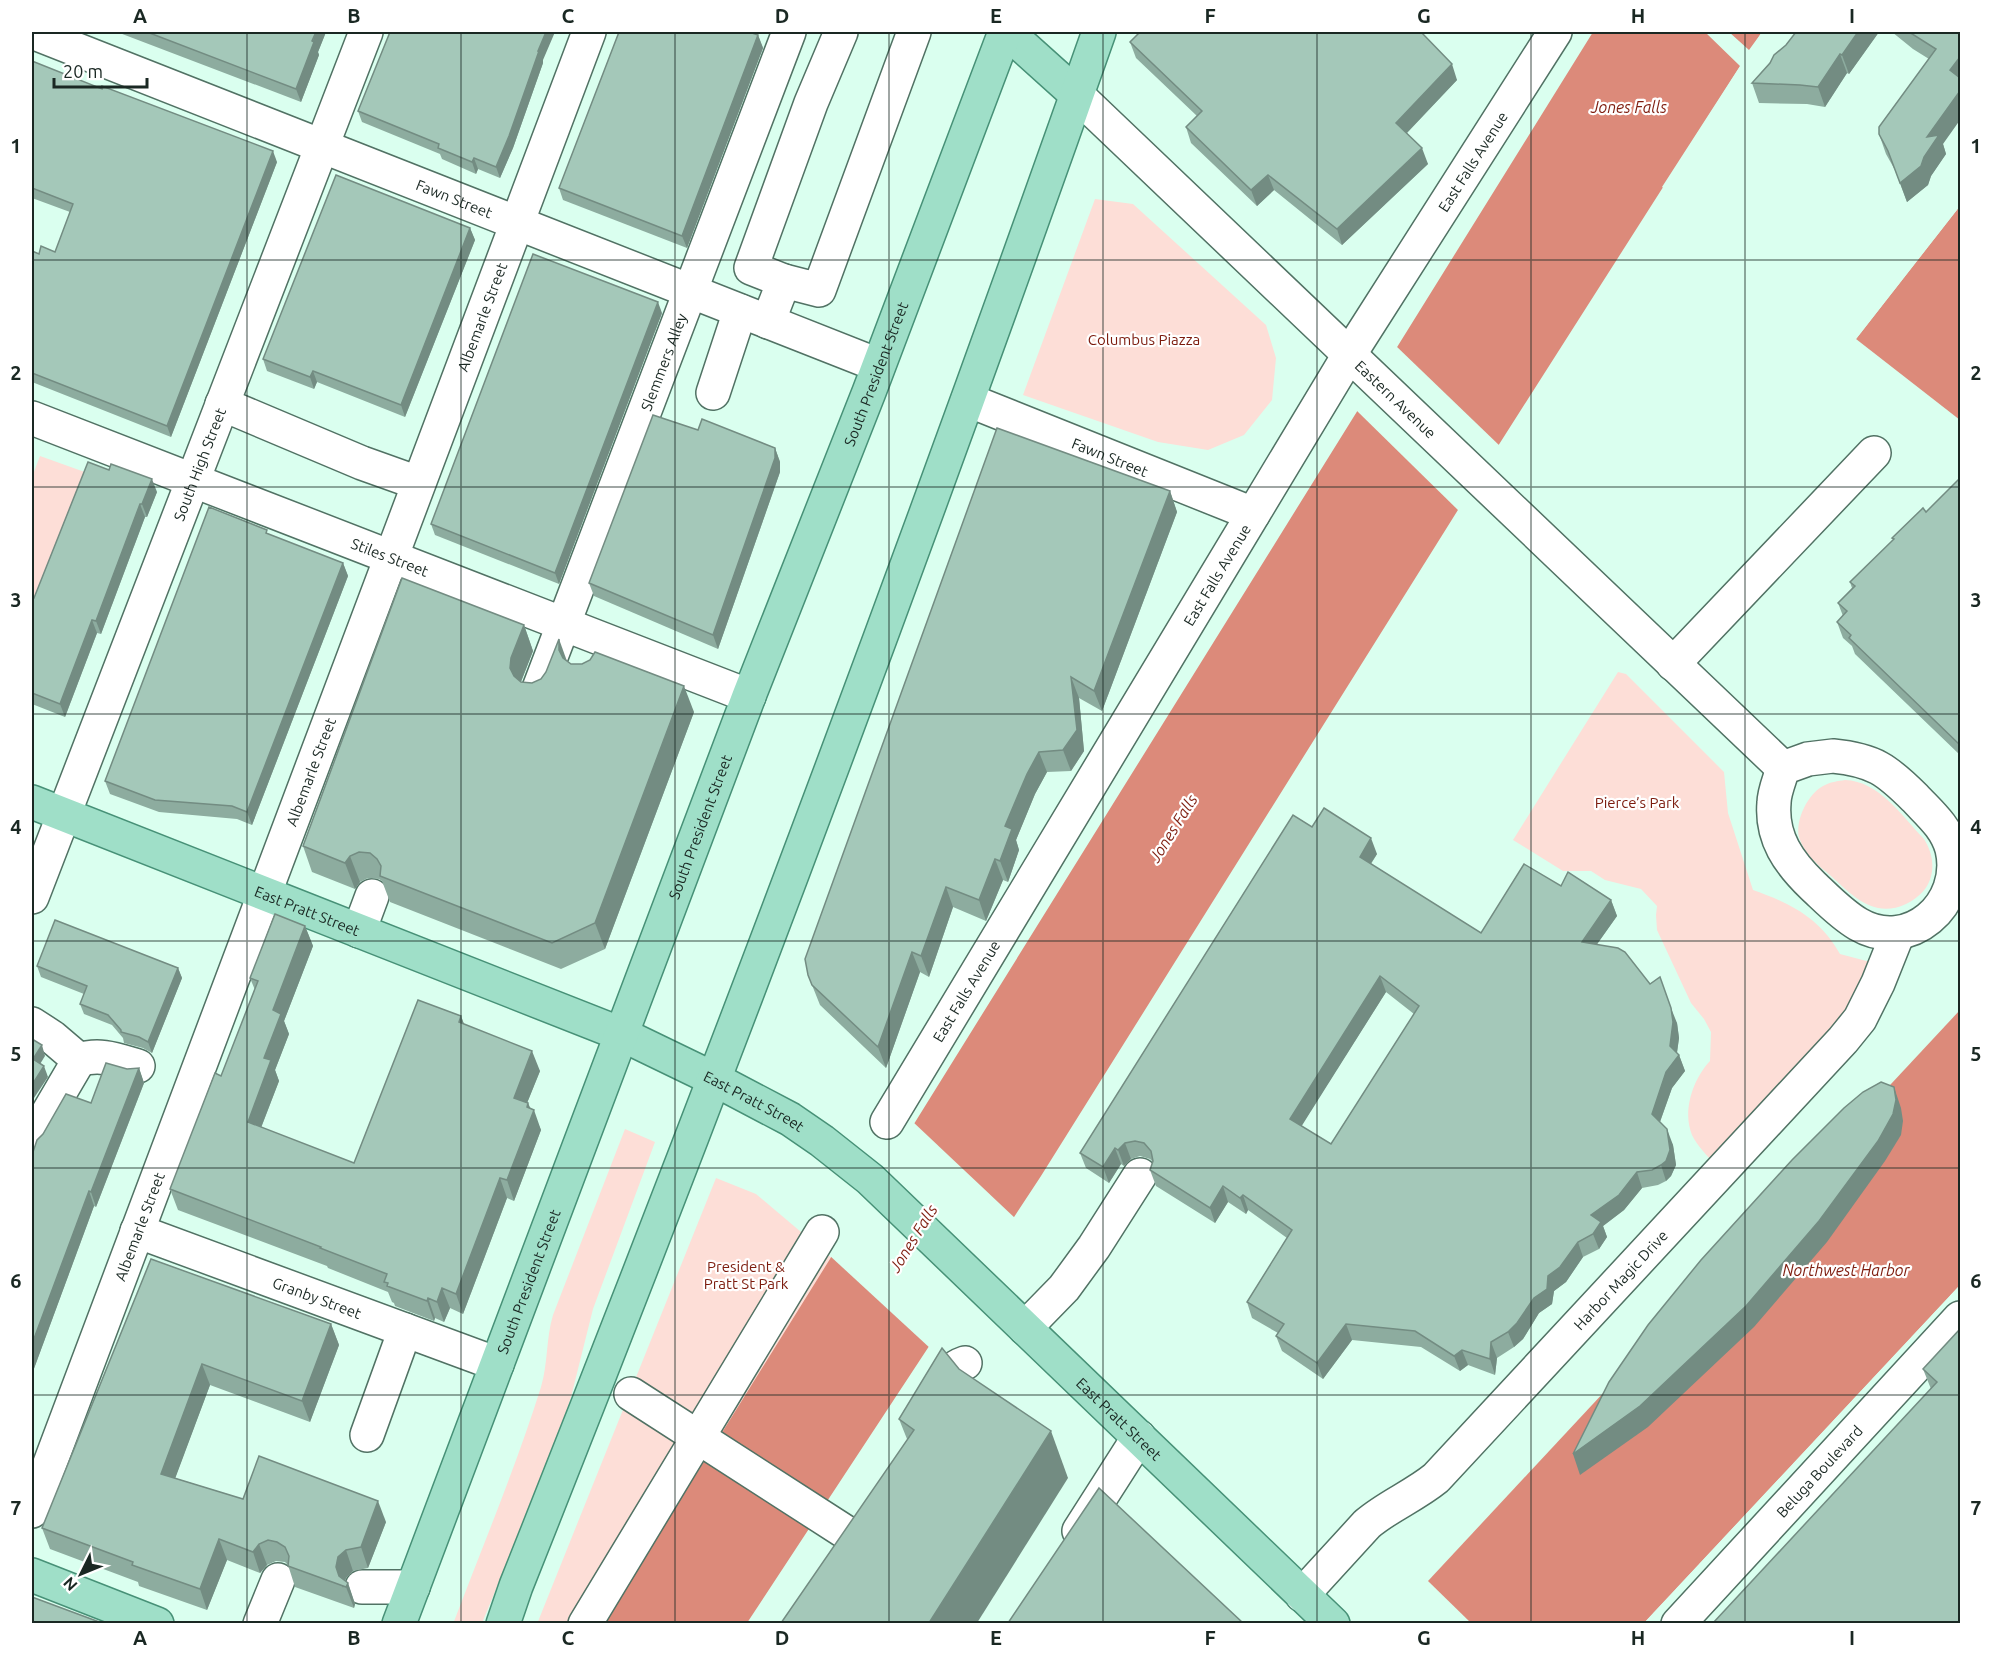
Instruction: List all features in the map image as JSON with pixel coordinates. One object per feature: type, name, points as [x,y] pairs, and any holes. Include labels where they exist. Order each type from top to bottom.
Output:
[{"type":"main road","name":"Eastern Avenue","points":[[1006,32],[1076,94]]},
{"type":"main road","name":"South President Street","points":[[399,1623],[749,696],[1006,32]]},
{"type":"main road","points":[[503,1623],[714,1079],[968,400],[1099,32]]},
{"type":"main road","name":"East Pratt Street","points":[[32,802],[621,1034],[714,1079],[789,1119],[822,1141],[870,1179],[1333,1623]]},
{"type":"main road","points":[[32,1575],[157,1623]]},
{"type":"street","name":"Fawn Street","points":[[32,32],[878,365]]},
{"type":"street","name":"South High Street","points":[[32,897],[366,32]]},
{"type":"street","name":"Albemarle Street","points":[[32,1511],[589,32]]},
{"type":"street","name":"Slemmers Alley","points":[[538,691],[789,32]]},
{"type":"street","points":[[841,32],[811,103],[751,268],[784,281],[819,290],[914,32]]},
{"type":"street","name":"East Falls Avenue","points":[[887,1122],[1253,514],[1359,364],[1555,32]]},
{"type":"street","name":"Eastern Avenue","points":[[1076,94],[1783,768]]},
{"type":"street","points":[[713,393],[754,317],[784,281]]},
{"type":"street","name":"Fawn Street","points":[[968,400],[1253,514]]},
{"type":"street","points":[[222,404],[362,463],[418,483]]},
{"type":"street","name":"Stiles Street","points":[[32,418],[565,624],[594,650],[749,696]]},
{"type":"street","points":[[1673,664],[1874,453]]},
{"type":"street","points":[[1833,756],[1857,758],[1880,767],[1942,826],[1952,848],[1955,871],[1950,892],[1941,907],[1925,921],[1907,931],[1898,933],[1884,933],[1859,925],[1839,910],[1795,868],[1783,849],[1775,828],[1773,802],[1783,768],[1808,759],[1833,756]]},
{"type":"street","points":[[359,931],[372,896]]},
{"type":"street","name":"Harbor Magic Drive","points":[[1302,1594],[1367,1524],[1379,1514],[1422,1490],[1436,1478],[1843,1040],[1860,1019],[1878,983],[1898,933]]},
{"type":"street","points":[[32,1024],[79,1060]]},
{"type":"street","points":[[32,1140],[79,1060],[92,1056],[111,1058],[138,1066]]},
{"type":"street","points":[[1025,1328],[1064,1288],[1094,1247],[1140,1176]]},
{"type":"street","name":"Granby Street","points":[[137,1231],[497,1364]]},
{"type":"street","points":[[585,1623],[822,1232]]},
{"type":"street","name":"Beluga Boulevard","points":[[1678,1623],[1960,1318]]},
{"type":"street","points":[[367,1435],[405,1330]]},
{"type":"street","points":[[916,1430],[943,1388],[944,1379],[955,1366],[965,1363]]},
{"type":"street","points":[[631,1394],[837,1526]]},
{"type":"street","points":[[1061,1558],[1139,1437]]},
{"type":"street","points":[[831,1564],[837,1526],[868,1507]]},
{"type":"street","points":[[260,1623],[278,1580]]},
{"type":"street","points":[[362,1587],[413,1587]]},
{"type":"green space","name":"Columbus Piazza","points":[[1095,199],[1133,204],[1266,325],[1276,358],[1272,400],[1244,435],[1208,450],[1158,442],[1023,395]]},
{"type":"green space","points":[[40,456],[93,475],[32,609],[32,477]]},
{"type":"green space","name":"Pierce’s Park","points":[[1618,672],[1626,674],[1724,772],[1728,813],[1753,890],[1803,913],[1823,931],[1840,954],[1874,963],[1851,1016],[1715,1165],[1694,1139],[1688,1116],[1694,1086],[1710,1061],[1711,1032],[1691,1003],[1657,930],[1657,906],[1641,889],[1605,880],[1591,871],[1563,871],[1513,840]]},
{"type":"green space","points":[[1845,780],[1869,786],[1879,793],[1898,810],[1927,844],[1932,862],[1930,880],[1915,899],[1906,904],[1884,909],[1856,898],[1816,863],[1801,843],[1799,823],[1812,795],[1823,786]]},
{"type":"green space","points":[[625,1129],[655,1142],[593,1309],[557,1442],[482,1623],[453,1624],[510,1476],[541,1387],[553,1315]]},
{"type":"green space","name":"President & Pratt St Park","points":[[716,1178],[756,1194],[833,1259],[603,1623],[537,1624]]},
{"type":"water","name":"Jones Falls","points":[[1593,32],[1762,32],[1498,446],[1041,1176],[747,1623],[603,1624]]},
{"type":"water","points":[[1960,206],[1960,420],[1856,339]]},
{"type":"water","name":"Northwest Harbor","points":[[1960,1010],[1960,1285],[1644,1623],[1471,1623],[1428,1581]]},
{"type":"pier","points":[[1705,32],[1729,32],[1749,50],[1762,32],[1765,32],[1665,189],[1662,187],[1740,66]]},
{"type":"pier","points":[[1960,203],[1960,206],[1856,339],[1854,337]]},
{"type":"pier","points":[[1395,345],[1501,447],[1460,512],[1355,409]]},
{"type":"pier","points":[[912,1121],[1016,1219],[931,1349],[829,1255]]},
{"type":"pier","points":[[1960,1285],[1960,1290],[1648,1624],[1644,1623]]},
{"type":"building","points":[[147,32],[316,32],[296,89]]},
{"type":"building","points":[[390,32],[546,32],[496,167],[474,158],[472,162],[438,148],[439,144],[358,111]]},
{"type":"building","points":[[619,32],[749,32],[758,35],[682,236],[559,188]]},
{"type":"building","points":[[1140,32],[1421,32],[1452,64],[1396,123],[1422,148],[1337,229],[1268,175],[1251,190],[1186,127],[1202,111],[1130,42]]},
{"type":"building","points":[[1796,32],[1858,32],[1818,87],[1752,83],[1774,55]]},
{"type":"building","points":[[1909,32],[1960,32],[1960,57],[1950,70],[1960,78],[1960,91],[1927,137],[1939,135],[1924,157],[1921,166],[1900,183],[1879,134],[1879,127],[1936,49]]},
{"type":"building","points":[[32,61],[273,151],[167,426],[32,373],[32,251],[39,254],[41,246],[55,252],[73,204],[32,188]]},
{"type":"building","points":[[336,175],[470,228],[401,405],[313,371],[310,377],[263,359]]},
{"type":"building","points":[[533,254],[658,302],[555,573],[431,524]]},
{"type":"building","points":[[653,415],[698,430],[702,419],[775,448],[775,458],[713,635],[589,583]]},
{"type":"building","points":[[997,428],[1170,491],[1094,691],[1071,677],[1077,730],[1063,750],[1039,752],[1005,826],[1012,829],[1000,861],[995,859],[979,900],[946,887],[921,956],[912,952],[878,1047],[812,985],[805,959]]},
{"type":"building","points":[[88,462],[109,470],[111,464],[152,479],[142,504],[140,504],[96,621],[92,620],[60,704],[32,693],[32,597],[34,598]]},
{"type":"building","points":[[1960,478],[1960,745],[1849,638],[1851,635],[1837,622],[1847,611],[1838,603],[1855,586],[1850,582],[1923,508],[1926,512]]},
{"type":"building","points":[[209,507],[267,530],[266,533],[343,563],[247,812],[232,806],[155,800],[105,781]]},
{"type":"building","points":[[402,578],[524,625],[511,658],[510,668],[521,682],[532,683],[541,679],[559,639],[559,650],[563,658],[571,664],[582,664],[590,660],[595,652],[684,686],[595,923],[552,943],[380,876],[381,866],[370,853],[359,852],[350,856],[345,863],[303,846]]},
{"type":"building","points":[[1324,808],[1371,838],[1360,857],[1481,933],[1524,864],[1561,886],[1568,872],[1611,900],[1582,942],[1618,948],[1625,952],[1650,984],[1660,977],[1671,1008],[1673,1022],[1670,1046],[1679,1055],[1666,1072],[1652,1114],[1667,1129],[1670,1150],[1666,1161],[1652,1170],[1637,1172],[1619,1195],[1591,1215],[1601,1222],[1593,1234],[1578,1242],[1560,1267],[1548,1276],[1547,1289],[1534,1298],[1517,1323],[1508,1332],[1491,1342],[1490,1359],[1462,1350],[1454,1356],[1415,1331],[1346,1324],[1317,1363],[1276,1336],[1284,1324],[1247,1302],[1292,1230],[1243,1195],[1240,1198],[1223,1186],[1210,1208],[1150,1170],[1153,1161],[1151,1151],[1144,1143],[1135,1141],[1125,1143],[1118,1150],[1115,1148],[1103,1167],[1080,1153],[1293,815],[1312,827]],"holes":[[[1380,976],[1419,1006],[1331,1144],[1290,1119]]]},
{"type":"building","points":[[275,914],[305,926],[273,1010],[281,1014],[264,1058],[271,1060],[248,1122],[354,1163],[418,1000],[461,1016],[459,1022],[532,1051],[514,1098],[528,1103],[527,1107],[534,1110],[507,1180],[500,1178],[456,1294],[442,1288],[437,1302],[428,1298],[427,1301],[387,1286],[388,1283],[384,1282],[387,1274],[170,1189],[215,1073],[221,1076],[258,981],[250,978]]},
{"type":"building","points":[[55,920],[178,968],[148,1042],[121,1032],[108,1015],[80,1004],[87,986],[37,966]]},
{"type":"building","points":[[32,1039],[42,1045],[33,1059],[44,1066],[32,1085]]},
{"type":"building","points":[[106,1063],[127,1069],[139,1068],[91,1192],[89,1191],[32,1344],[32,1155],[37,1140],[43,1134],[66,1094],[91,1103]]},
{"type":"building","points":[[1881,1082],[1894,1087],[1896,1100],[1893,1114],[1878,1141],[1819,1221],[1746,1306],[1640,1406],[1573,1454],[1609,1382],[1648,1325],[1701,1260],[1792,1160],[1844,1108],[1863,1092]]},
{"type":"building","points":[[151,1259],[331,1324],[302,1401],[202,1364],[161,1474],[243,1499],[259,1456],[378,1501],[361,1547],[346,1550],[338,1557],[336,1567],[339,1576],[348,1583],[346,1587],[288,1566],[289,1556],[285,1547],[268,1540],[259,1544],[253,1552],[219,1539],[200,1589],[132,1565],[133,1562],[42,1528]]},
{"type":"building","points":[[1960,1329],[1960,1623],[1713,1623],[1937,1382],[1923,1369]]},
{"type":"building","points":[[942,1348],[959,1369],[1051,1431],[929,1623],[781,1623],[914,1430],[899,1419]]},
{"type":"building","points":[[1099,1488],[1243,1623],[1008,1623]]},
{"type":"building","points":[[32,1597],[102,1623],[32,1623]]}]
